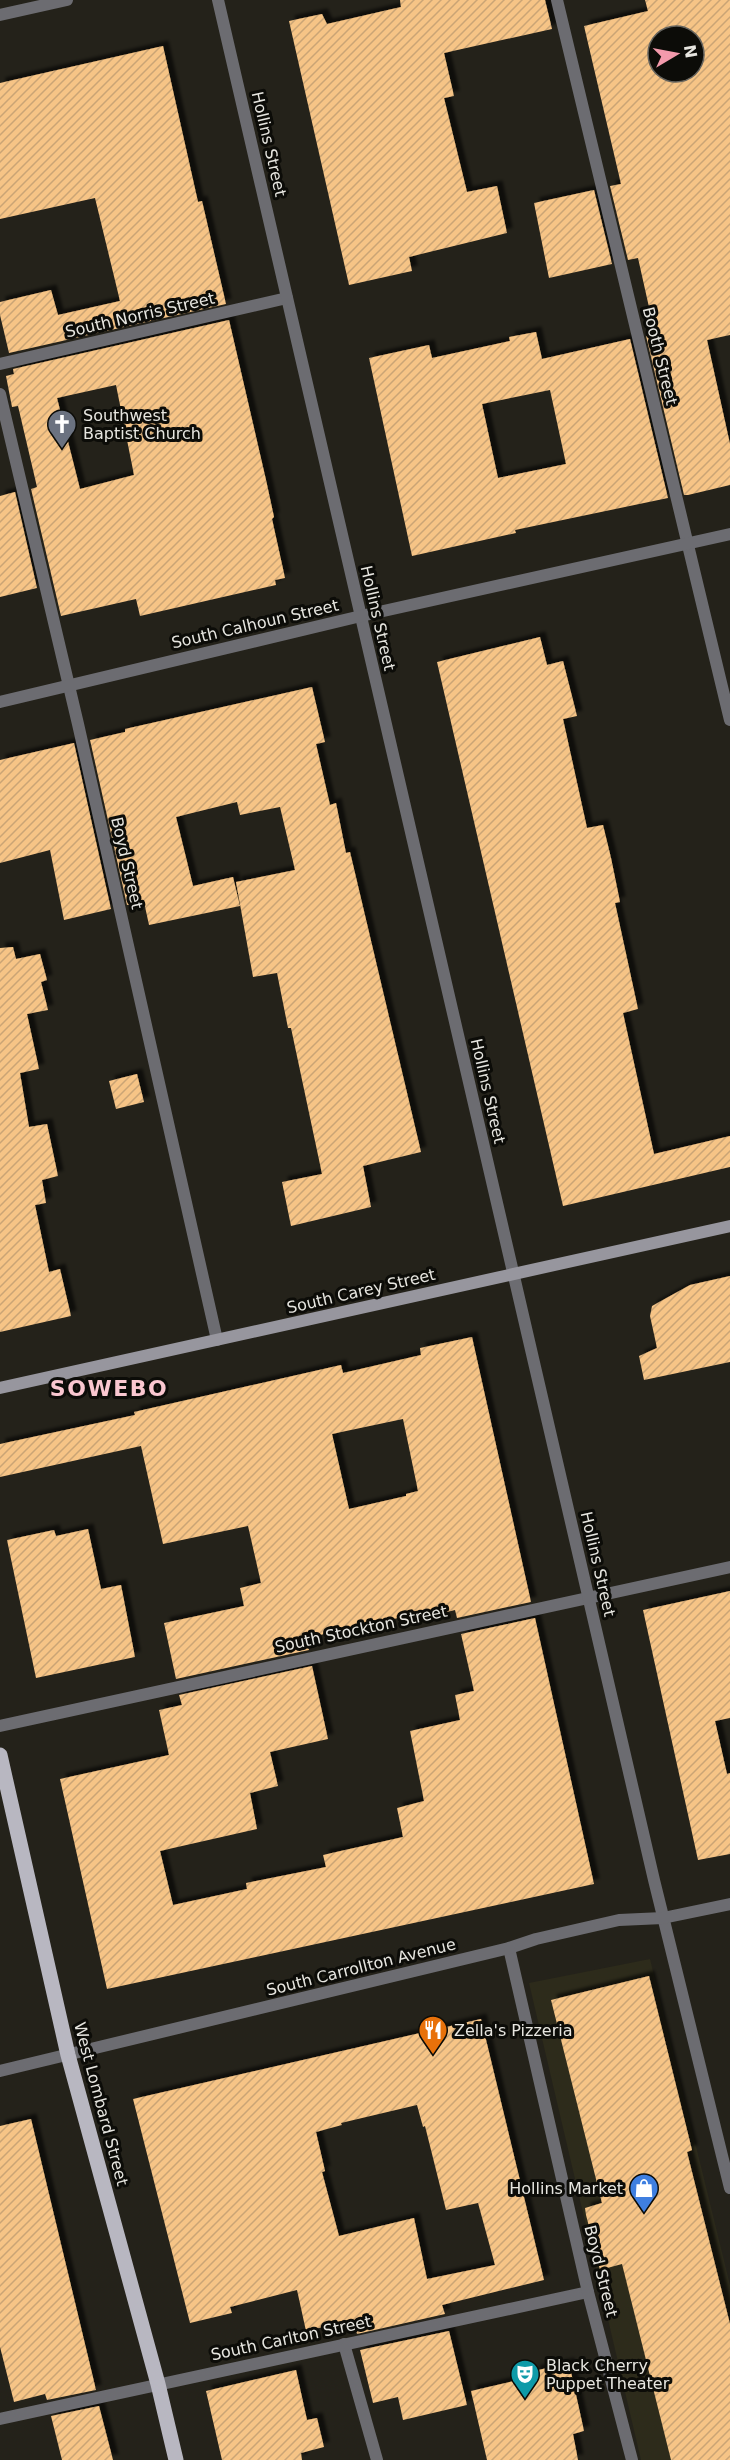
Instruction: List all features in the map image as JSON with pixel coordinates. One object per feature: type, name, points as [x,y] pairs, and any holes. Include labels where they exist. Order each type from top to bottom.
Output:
[{"type":"main road","name":"South Carey Street","points":[[0,1388],[730,1226]]},
{"type":"main road","name":"West Lombard Street","points":[[0,1755],[68,2055],[158,2384],[176,2460]]},
{"type":"street","points":[[0,15],[67,0]]},
{"type":"street","name":"Hollins Street","points":[[218,0],[663,1918],[730,2188]]},
{"type":"street","name":"Booth Street","points":[[557,0],[730,720]]},
{"type":"street","name":"South Norris Street","points":[[0,364],[287,298]]},
{"type":"street","name":"Boyd Street","points":[[0,394],[69,686],[217,1340]]},
{"type":"street","name":"South Calhoun Street","points":[[0,702],[361,616],[730,534]]},
{"type":"street","name":"South Stockton Street","points":[[0,1726],[588,1596],[730,1567]]},
{"type":"street","name":"South Carrollton Avenue","points":[[0,2071],[618,1920],[663,1918],[730,1904]]},
{"type":"street","name":"Boyd Street","points":[[509,1948],[588,2292],[632,2460]]},
{"type":"street","name":"South Carlton Street","points":[[0,2419],[588,2292]]},
{"type":"street","points":[[344,2344],[377,2460]]},
{"type":"shaded area","name":"Hollins Market","points":[[650,1959],[730,2285],[730,2460],[641,2460],[529,1983]]},
{"type":"building","points":[[400,0],[545,0],[552,29],[444,53],[454,96],[444,98],[467,192],[497,186],[507,233],[409,257],[412,271],[349,285],[289,21],[322,14],[327,24],[401,7]]},
{"type":"building","points":[[645,0],[730,0],[730,335],[707,340],[730,444],[730,485],[684,495],[646,336],[655,334],[638,258],[628,260],[610,186],[621,184],[584,26],[648,11]]},
{"type":"building","points":[[163,46],[198,202],[202,201],[226,304],[9,353],[0,315],[0,302],[51,290],[58,315],[120,301],[95,198],[0,219],[0,83]]},
{"type":"building","points":[[594,190],[612,264],[549,278],[534,203]]},
{"type":"building","points":[[229,320],[266,480],[285,578],[275,580],[276,585],[140,616],[136,599],[61,616],[31,489],[37,487],[18,406],[12,407],[6,376],[14,374],[13,369]],"holes":[[[116,385],[134,475],[80,489],[57,398]]]},
{"type":"building","points":[[536,332],[542,359],[630,339],[668,498],[515,530],[516,533],[412,556],[369,358],[429,345],[432,358],[510,341],[509,337]],"holes":[[[550,390],[566,464],[498,478],[482,404]]]},
{"type":"building","points":[[15,492],[37,588],[0,597],[0,496]]},
{"type":"building","points":[[540,637],[547,665],[563,661],[577,716],[563,719],[587,828],[603,825],[611,858],[620,902],[615,903],[638,1009],[623,1013],[654,1154],[730,1136],[730,1167],[563,1206],[437,662]]},
{"type":"building","points":[[312,687],[325,742],[316,744],[330,805],[336,803],[346,853],[350,852],[421,1152],[363,1166],[371,1207],[291,1226],[282,1182],[322,1174],[277,973],[253,977],[236,882],[295,870],[280,807],[240,815],[237,802],[176,817],[193,886],[233,877],[240,906],[149,925],[144,902],[127,905],[90,740],[125,732],[125,729]]},
{"type":"building","points":[[74,743],[111,909],[64,920],[50,850],[0,863],[0,760]]},
{"type":"building","points":[[13,947],[16,959],[40,954],[47,980],[41,982],[48,1010],[27,1014],[39,1069],[20,1073],[29,1127],[47,1124],[58,1176],[42,1180],[46,1203],[35,1205],[49,1272],[60,1269],[71,1316],[0,1332],[0,948]]},
{"type":"building","points":[[137,1074],[144,1102],[116,1109],[109,1081]]},
{"type":"building","points":[[730,1276],[730,1362],[644,1380],[639,1356],[657,1348],[650,1316],[652,1306],[690,1285]]},
{"type":"building","points":[[472,1337],[531,1602],[457,1618],[455,1610],[427,1617],[426,1612],[306,1638],[309,1650],[176,1679],[164,1623],[244,1606],[240,1588],[261,1583],[248,1526],[163,1544],[141,1446],[0,1477],[0,1444],[135,1415],[134,1412],[341,1365],[343,1373],[421,1355],[420,1348]],"holes":[[[403,1419],[418,1491],[406,1494],[406,1496],[349,1509],[332,1434]]]},
{"type":"building","points":[[88,1529],[101,1589],[121,1585],[135,1657],[36,1678],[7,1540],[54,1530],[56,1536]]},
{"type":"building","points":[[730,1591],[730,1718],[715,1721],[727,1774],[730,1773],[730,1854],[698,1860],[643,1610]]},
{"type":"building","points":[[535,1618],[594,1884],[107,1989],[60,1779],[169,1755],[159,1710],[182,1705],[179,1695],[312,1666],[328,1739],[270,1752],[278,1786],[250,1793],[257,1829],[160,1851],[173,1905],[247,1889],[246,1883],[326,1867],[323,1855],[403,1837],[397,1808],[424,1801],[410,1731],[460,1720],[455,1695],[474,1691],[461,1634]]},
{"type":"building","name":"Hollins Market","points":[[649,1976],[692,2150],[687,2152],[730,2324],[730,2460],[671,2460],[622,2264],[600,2270],[586,2215],[585,2208],[602,2203],[551,2000]]},
{"type":"building","points":[[481,2019],[544,2280],[442,2305],[445,2314],[357,2334],[353,2320],[306,2331],[297,2290],[230,2307],[232,2313],[190,2323],[133,2099]],"holes":[[[417,2105],[423,2127],[425,2126],[446,2210],[478,2203],[495,2265],[427,2279],[414,2218],[339,2236],[322,2172],[325,2171],[316,2132],[342,2125],[341,2123]]]},
{"type":"building","points":[[31,2119],[96,2390],[47,2400],[45,2394],[14,2402],[0,2347],[0,2126]]},
{"type":"building","points":[[449,2331],[467,2405],[403,2420],[398,2397],[373,2403],[360,2350]]},
{"type":"building","points":[[569,2363],[584,2431],[573,2434],[578,2460],[487,2460],[471,2391],[535,2376],[534,2371]]},
{"type":"building","points":[[296,2370],[307,2420],[317,2418],[324,2447],[301,2453],[302,2460],[222,2460],[206,2391]]},
{"type":"building","points":[[99,2406],[113,2460],[62,2460],[51,2416]]},
{"type":"place","name":"Southwest Baptist Church","points":[[62,450]]},
{"type":"place","name":"Zella's Pizzeria","points":[[433,2056]]},
{"type":"place","name":"Hollins Market","points":[[644,2214]]},
{"type":"place","name":"Black Cherry Puppet Theater","points":[[525,2400]]},
{"type":"district","name":"SOWEBO","points":[[109,1388]]}]
